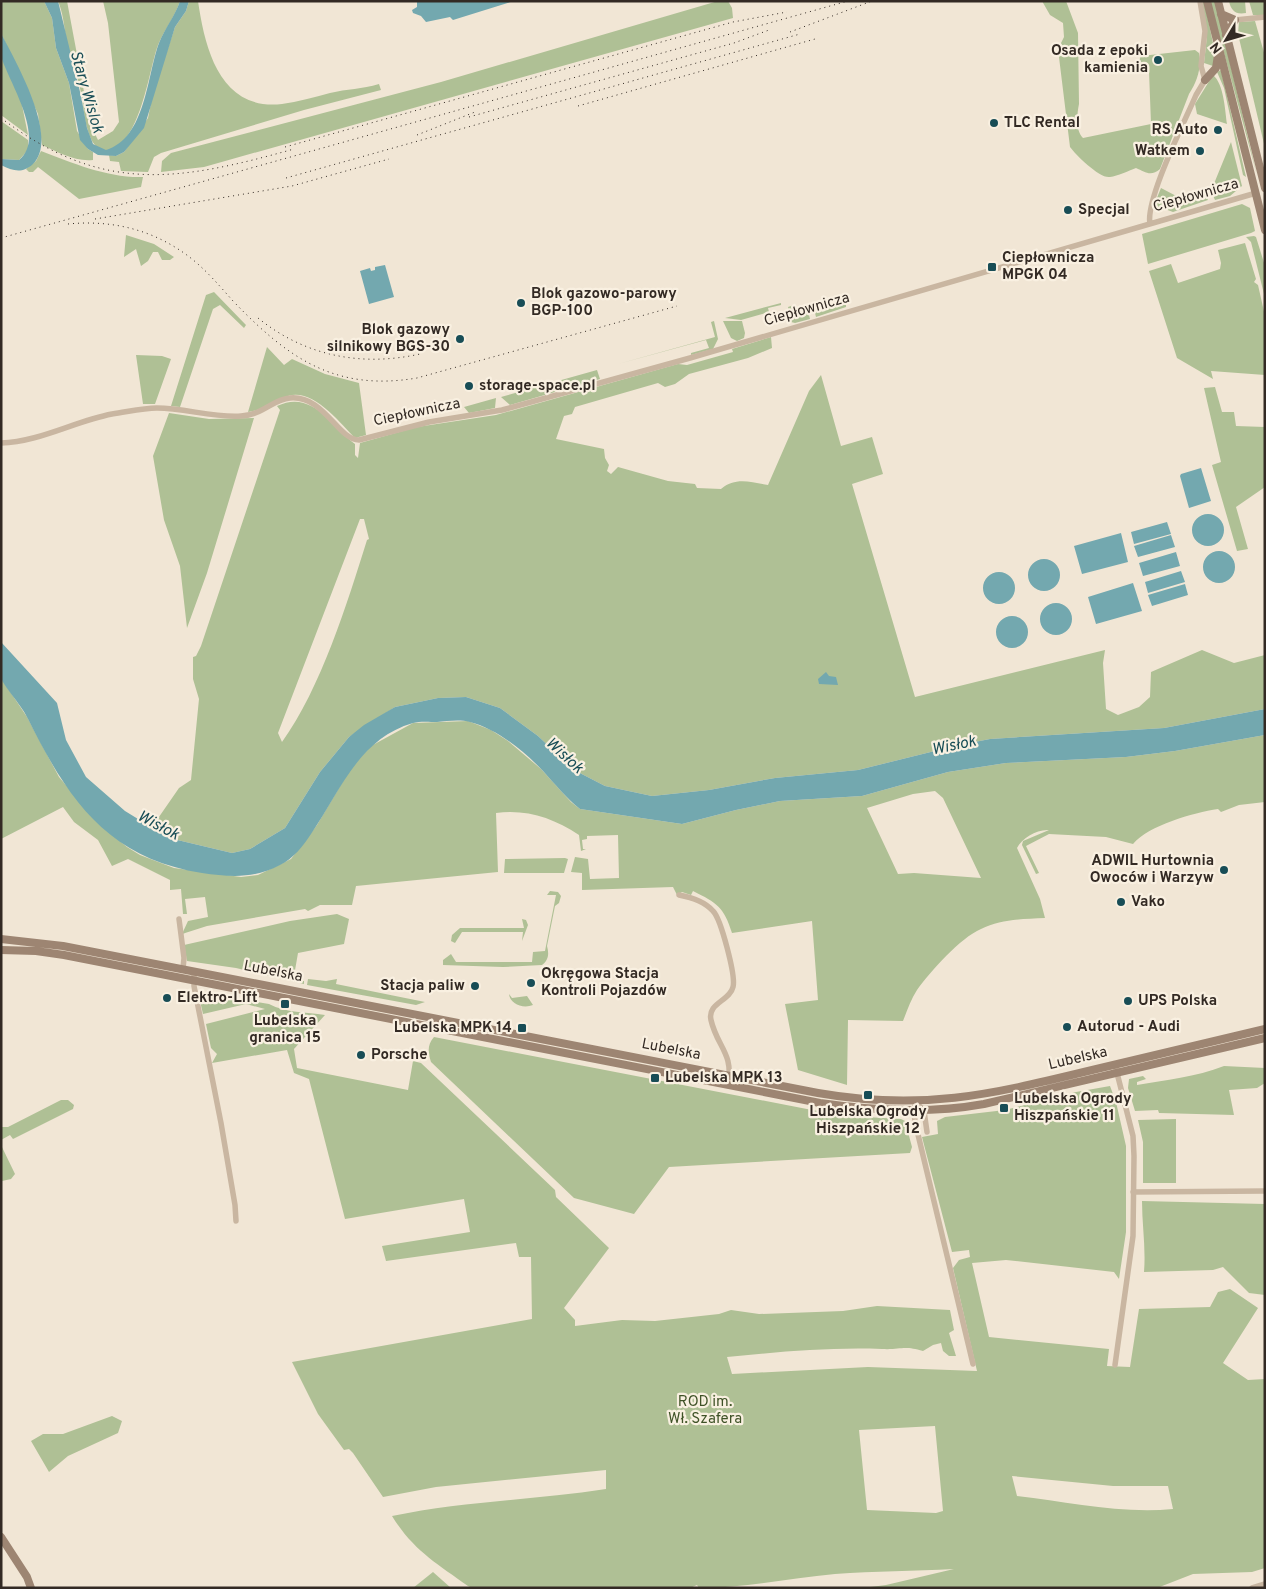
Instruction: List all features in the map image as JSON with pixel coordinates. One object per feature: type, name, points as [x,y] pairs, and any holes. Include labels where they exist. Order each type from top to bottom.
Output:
[{"type":"main road","points":[[1208,1],[1265,230]]},
{"type":"main road","points":[[1218,1],[1265,189]]},
{"type":"main road","points":[[1221,14],[1236,20],[1226,35]]},
{"type":"main road","points":[[1205,80],[1218,66],[1219,46]]},
{"type":"main road","name":"Ciepłownicza","points":[[1256,193],[1265,189]]},
{"type":"main road","name":"Lubelska","points":[[1,939],[63,946],[838,1096],[916,1102],[975,1096],[1022,1087],[1265,1029]]},
{"type":"main road","name":"Lubelska","points":[[1,950],[57,954],[728,1085],[856,1108],[924,1111],[971,1107],[1025,1096],[1265,1038]]},
{"type":"main road","points":[[1022,1087],[1026,1091],[1025,1096]]},
{"type":"main road","points":[[1,1537],[27,1577],[31,1588]]},
{"type":"street","points":[[1150,224],[1148,210],[1155,190],[1196,95],[1205,80],[1201,66],[1205,31],[1200,1]]},
{"type":"street","points":[[1236,20],[1265,17]]},
{"type":"street","name":"Ciepłownicza","points":[[1,443],[24,440],[84,420],[147,408],[249,416],[257,414],[283,399],[291,398],[317,406],[353,439],[359,440],[429,422],[502,410],[690,358],[1256,193]]},
{"type":"street","points":[[679,895],[690,897],[706,905],[718,916],[732,975],[733,988],[728,996],[712,1008],[710,1019],[730,1063],[728,1085]]},
{"type":"street","points":[[179,919],[184,958],[194,981],[224,1142],[236,1221]]},
{"type":"street","points":[[1115,1065],[1133,1136],[1134,1192],[1131,1255],[1116,1365]]},
{"type":"street","points":[[916,1102],[924,1111],[927,1132]]},
{"type":"street","points":[[916,1102],[914,1111],[973,1364]]},
{"type":"street","points":[[1134,1192],[1265,1191]]},
{"type":"street","points":[[1252,1588],[1265,1584]]},
{"type":"green space","points":[[1,1],[44,1],[52,18],[56,48],[69,83],[77,131],[88,149],[93,152],[93,160],[73,158],[42,145],[38,114],[1,33]]},
{"type":"green space","points":[[58,1],[67,1],[90,124],[98,140],[113,131],[119,122],[108,23],[103,1],[180,1],[158,45],[142,105],[135,122],[128,136],[118,146],[105,150],[100,149],[92,141],[85,119],[82,97]]},
{"type":"green space","points":[[189,1],[198,1],[205,38],[219,73],[230,87],[244,98],[261,104],[282,104],[379,84],[381,90],[304,110],[161,153],[154,157],[148,172],[121,171],[119,162],[110,161],[109,155],[116,156],[124,152],[148,118],[153,93],[175,27],[186,11]]},
{"type":"green space","points":[[718,1],[728,1],[732,8],[733,18],[204,167],[161,172],[162,161],[171,153],[441,82]]},
{"type":"green space","points":[[1042,1],[1066,1],[1078,33],[1079,104],[1077,122],[1080,135],[1083,138],[1151,124],[1149,71],[1140,71],[1138,63],[1141,56],[1195,50],[1199,53],[1200,64],[1196,79],[1160,169],[1154,173],[1148,173],[1136,168],[1116,176],[1106,177],[1088,166],[1070,147],[1058,49],[1064,37],[1063,23],[1050,15]]},
{"type":"green space","points":[[1202,1],[1204,1],[1216,57],[1213,66],[1204,63],[1207,36]]},
{"type":"green space","points":[[1210,1],[1215,1],[1257,175]]},
{"type":"green space","points":[[1229,1],[1245,1],[1246,13],[1234,12]]},
{"type":"green space","points":[[1249,1],[1265,1],[1265,15],[1253,15]]},
{"type":"green space","points":[[1255,21],[1265,56],[1265,148],[1238,34],[1239,22]]},
{"type":"green space","points":[[1,56],[21,100],[28,135],[1,115]]},
{"type":"green space","points":[[1221,70],[1246,177],[1243,175],[1224,88],[1217,72]]},
{"type":"green space","points":[[1213,75],[1220,84],[1222,91],[1227,124],[1197,114],[1195,104]]},
{"type":"green space","points":[[1,121],[28,140],[28,150],[19,160],[1,159]]},
{"type":"green space","points":[[1231,142],[1242,186],[1230,196],[1215,200],[1211,191]]},
{"type":"green space","points":[[41,151],[103,172],[130,177],[143,177],[141,187],[79,199],[38,167],[33,172],[29,172],[26,169],[36,161]]},
{"type":"green space","points":[[1161,188],[1182,199],[1204,193],[1208,200],[1173,212],[1154,205]]},
{"type":"green space","points":[[1242,204],[1250,208],[1255,231],[1148,264],[1142,234]]},
{"type":"green space","points":[[126,235],[154,244],[174,257],[170,260],[162,260],[158,252],[153,252],[148,261],[141,266],[136,249],[124,257]]},
{"type":"green space","points":[[1246,237],[1256,237],[1265,266],[1265,298],[1251,242]]},
{"type":"green space","points":[[1245,243],[1256,279],[1254,282],[1258,285],[1265,316],[1265,375],[1211,371],[1213,379],[1177,358],[1149,271],[1171,264],[1178,283],[1220,269],[1221,263],[1218,250]]},
{"type":"green space","points":[[214,292],[246,325],[244,328],[220,305],[213,309],[180,407],[171,406],[206,295]]},
{"type":"green space","points":[[846,301],[846,307],[816,317],[814,309]]},
{"type":"green space","points":[[781,303],[781,305],[768,308],[769,312],[741,320],[725,318]]},
{"type":"green space","points":[[794,305],[797,314],[808,311],[810,319],[795,323],[791,322],[788,307]]},
{"type":"green space","points":[[714,321],[718,339],[713,349],[691,355],[691,353],[709,348],[706,340],[618,364],[715,337],[711,322]]},
{"type":"green space","points":[[723,321],[742,321],[745,333],[744,338],[737,341],[731,338]]},
{"type":"green space","points":[[771,337],[772,348],[748,358],[689,374],[675,384],[665,387],[658,383],[575,407],[572,414],[564,416],[556,439],[604,449],[605,458],[609,465],[607,471],[611,474],[618,467],[668,481],[695,484],[697,488],[721,489],[726,485],[743,481],[768,485],[809,391],[821,375],[841,446],[872,437],[883,474],[852,484],[915,697],[1105,650],[1103,663],[1106,709],[1118,715],[1139,707],[1150,697],[1151,672],[1202,650],[1234,663],[1265,655],[1265,709],[1164,728],[990,739],[858,770],[775,778],[709,790],[652,796],[605,786],[574,770],[538,736],[500,708],[466,697],[438,698],[395,707],[349,737],[320,772],[285,828],[250,849],[232,853],[169,838],[152,827],[179,788],[191,780],[199,699],[193,679],[193,657],[196,656],[201,646],[280,410],[277,406],[289,402],[301,402],[311,406],[355,444],[355,455],[358,458],[360,443],[417,427],[496,415],[678,364],[687,365],[733,352],[732,349]],"holes":[[[360,519],[364,519],[369,539],[367,540],[342,618],[309,697],[282,742],[278,733]]]},
{"type":"green space","points":[[267,347],[284,365],[292,359],[325,374],[359,383],[366,435],[355,438],[325,408],[307,397],[297,395],[288,396],[248,412]]},
{"type":"green space","points":[[136,355],[162,356],[171,359],[155,404],[143,404]]},
{"type":"green space","points":[[597,370],[600,379],[510,405],[501,397]]},
{"type":"green space","points":[[1215,387],[1222,412],[1234,412],[1236,426],[1265,427],[1265,487],[1236,507],[1248,549],[1237,551],[1212,465],[1221,462],[1204,388]]},
{"type":"green space","points":[[496,398],[495,408],[469,413],[464,407]]},
{"type":"green space","points":[[169,413],[209,419],[254,418],[207,573],[187,628],[180,566],[164,520],[153,456]]},
{"type":"green space","points":[[1,678],[27,717],[59,777],[98,823],[127,847],[140,855],[174,868],[241,877],[258,875],[291,859],[317,825],[352,766],[371,746],[413,723],[468,721],[491,730],[508,741],[541,769],[571,802],[580,809],[682,824],[780,801],[862,796],[948,772],[1006,763],[1126,757],[1175,751],[1265,735],[1265,802],[1239,805],[1221,812],[1218,809],[1196,813],[1160,826],[1140,837],[1133,844],[1106,837],[1049,834],[1026,846],[1039,873],[1036,874],[1022,845],[1023,841],[1049,830],[1040,831],[1026,838],[1019,844],[1017,848],[1040,899],[1045,918],[996,923],[973,933],[955,947],[917,990],[903,1021],[848,1020],[847,1085],[798,1070],[785,1004],[818,1000],[812,921],[732,933],[726,917],[719,907],[693,891],[691,895],[682,892],[677,895],[673,887],[582,890],[582,873],[571,872],[575,857],[588,859],[590,879],[619,878],[618,835],[587,836],[587,839],[582,840],[583,849],[586,849],[581,851],[579,835],[559,824],[539,816],[518,812],[496,813],[498,872],[356,886],[352,905],[320,905],[308,911],[305,909],[207,926],[182,934],[188,921],[208,917],[205,897],[185,899],[187,914],[183,914],[181,889],[170,890],[170,880],[128,859],[112,866],[98,840],[74,822],[63,807],[1,839]],"holes":[[[935,791],[943,798],[981,878],[914,873],[898,874],[867,808],[913,794]]]},
{"type":"green space","points":[[505,859],[568,859],[564,873],[504,873]]},
{"type":"green space","points":[[550,891],[558,892],[561,896],[559,903],[555,906],[547,946],[548,956],[542,965],[503,967],[443,965],[443,960],[451,954],[456,962],[532,962],[533,952],[545,951],[556,895],[547,895]]},
{"type":"green space","points":[[337,914],[349,919],[344,944],[298,953],[294,976],[298,977],[298,981],[304,981],[304,984],[236,968],[187,961],[184,945],[290,921]]},
{"type":"green space","points":[[522,919],[526,920],[528,925],[522,941],[523,932],[462,932],[455,943],[451,941],[452,935],[460,928],[524,928]]},
{"type":"green space","points":[[308,979],[326,981],[337,979],[336,984],[425,1002],[416,1005],[307,985]]},
{"type":"green space","name":"ROD im. Wł. Szafera","points":[[198,992],[269,1004],[289,1011],[325,1015],[294,1049],[297,1068],[408,1090],[413,1061],[421,1063],[555,1190],[556,1197],[609,1248],[564,1308],[575,1320],[575,1326],[622,1320],[655,1321],[719,1314],[731,1310],[759,1314],[843,1311],[877,1306],[950,1310],[954,1330],[949,1333],[956,1356],[949,1356],[943,1351],[941,1343],[923,1351],[906,1348],[824,1349],[727,1357],[732,1374],[868,1367],[977,1371],[953,1268],[959,1260],[970,1257],[969,1250],[952,1252],[922,1137],[938,1134],[937,1121],[945,1117],[1005,1110],[1076,1092],[1110,1086],[1116,1102],[1126,1146],[1126,1232],[1119,1279],[1114,1272],[1006,1260],[972,1263],[989,1337],[1109,1349],[1107,1366],[1130,1367],[1139,1309],[1210,1307],[1218,1292],[1230,1289],[1258,1308],[1223,1363],[1248,1380],[1265,1379],[1265,1568],[1252,1572],[1193,1574],[1157,1588],[863,1588],[886,1585],[954,1569],[835,1574],[716,1588],[699,1588],[697,1585],[690,1588],[472,1588],[468,1586],[435,1563],[417,1547],[392,1516],[445,1507],[606,1489],[606,1470],[436,1487],[383,1497],[353,1453],[349,1449],[344,1450],[318,1414],[292,1362],[532,1319],[531,1257],[519,1257],[516,1243],[386,1261],[382,1246],[470,1232],[464,1199],[345,1219],[309,1079],[294,1073],[287,1050],[212,1063],[217,1054],[211,1048],[206,1024],[265,1009],[246,1004],[203,1014]],"holes":[[[935,1426],[943,1511],[936,1513],[867,1510],[859,1430]],[[1012,1476],[1113,1486],[1168,1486],[1173,1509],[1114,1509],[1017,1496]]]},
{"type":"green space","points":[[509,994],[512,998],[527,996],[533,1005],[518,1005],[512,1001]]},
{"type":"green space","points":[[434,1037],[812,1110],[848,1116],[901,1119],[905,1121],[912,1147],[910,1153],[669,1167],[634,1214],[574,1198],[431,1062],[429,1049]]},
{"type":"green space","points":[[1224,1066],[1265,1068],[1265,1083],[1257,1088],[1229,1090],[1234,1115],[1159,1113],[1158,1110],[1135,1111],[1128,1088],[1129,1079],[1143,1076],[1146,1079],[1137,1082],[1137,1085],[1192,1076]]},
{"type":"green space","points":[[61,1100],[68,1100],[74,1105],[73,1109],[13,1139],[10,1135],[1,1140],[1,1127],[8,1127]]},
{"type":"green space","points":[[1176,1119],[1176,1183],[1143,1183],[1143,1142],[1138,1120]]},
{"type":"green space","points":[[1,1145],[15,1174],[11,1179],[2,1181]]},
{"type":"green space","points":[[1142,1201],[1265,1204],[1265,1295],[1249,1293],[1223,1267],[1213,1270],[1144,1272],[1145,1254]]},
{"type":"green space","points":[[112,1416],[122,1421],[118,1433],[68,1456],[49,1472],[31,1441],[43,1434],[63,1434]]},
{"type":"green space","points":[[433,1572],[451,1588],[413,1588]]},
{"type":"water","points":[[44,1],[58,1],[87,128],[93,144],[106,150],[119,143],[129,133],[137,119],[148,88],[159,43],[180,1],[189,1],[186,11],[175,27],[144,128],[124,152],[116,156],[98,155],[88,149],[80,140],[69,83],[56,48],[52,18]]},
{"type":"water","points":[[417,1],[514,1],[453,20],[450,17],[426,22],[421,16],[413,13],[412,10],[417,7]]},
{"type":"water","points":[[1,33],[32,99],[41,136],[40,152],[33,164],[21,170],[13,170],[1,165],[1,159],[19,160],[27,150],[29,138],[23,109],[1,56]]},
{"type":"water","points":[[385,265],[394,297],[369,304],[360,271],[370,268],[371,271],[375,270],[375,267]]},
{"type":"water","points":[[1201,468],[1211,501],[1189,508],[1180,476],[1181,474]]},
{"type":"water","points":[[1208,514],[1219,519],[1224,530],[1219,541],[1208,546],[1197,541],[1192,530],[1197,519]]},
{"type":"water","points":[[1167,522],[1171,534],[1134,544],[1131,532]]},
{"type":"water","points":[[1121,533],[1128,562],[1082,574],[1074,546]]},
{"type":"water","points":[[1171,535],[1175,547],[1138,557],[1134,546]]},
{"type":"water","points":[[1219,551],[1230,556],[1235,567],[1230,578],[1219,583],[1208,578],[1203,567],[1208,556]]},
{"type":"water","points":[[1176,552],[1180,566],[1143,576],[1139,563]]},
{"type":"water","points":[[1044,559],[1056,563],[1060,575],[1056,587],[1044,591],[1032,587],[1028,575],[1032,563]]},
{"type":"water","points":[[1181,571],[1185,582],[1148,593],[1145,582]]},
{"type":"water","points":[[999,572],[1011,576],[1015,588],[1011,600],[999,604],[987,600],[983,588],[987,576]]},
{"type":"water","points":[[1133,583],[1142,611],[1096,624],[1088,597]]},
{"type":"water","points":[[1185,584],[1188,595],[1152,606],[1148,595]]},
{"type":"water","points":[[1056,603],[1068,607],[1072,619],[1068,631],[1056,635],[1044,631],[1040,619],[1044,607]]},
{"type":"water","points":[[1012,616],[1024,620],[1028,632],[1024,644],[1012,648],[1000,644],[996,632],[1000,620]]},
{"type":"water","points":[[1,642],[57,703],[66,740],[86,777],[125,811],[169,838],[232,853],[250,849],[285,828],[320,772],[349,737],[364,725],[395,707],[438,698],[466,697],[500,708],[538,736],[574,770],[605,786],[652,796],[709,790],[775,778],[858,770],[990,739],[1164,728],[1265,709],[1265,735],[1175,751],[1126,757],[1006,763],[948,772],[862,796],[780,801],[682,824],[580,809],[527,756],[500,735],[470,722],[416,722],[394,731],[378,741],[364,754],[352,769],[308,838],[290,859],[261,873],[242,876],[222,875],[202,873],[169,865],[140,854],[116,839],[94,820],[59,775],[26,714],[3,682],[1,678]]},
{"type":"water","points":[[826,672],[829,676],[836,677],[838,685],[819,684],[818,679]]},
{"type":"railway","points":[[1,238],[848,1]]},
{"type":"railway","points":[[790,32],[872,1]]},
{"type":"railway","points":[[285,147],[733,22],[787,12]]},
{"type":"railway","points":[[469,117],[734,43],[769,30]]},
{"type":"railway","points":[[286,178],[800,34]]},
{"type":"railway","points":[[578,106],[815,39]]},
{"type":"railway","points":[[417,135],[475,112]]},
{"type":"railway","points":[[1,118],[38,143],[74,160],[108,170],[143,174],[178,174],[253,160],[294,149]]},
{"type":"railway","points":[[95,219],[292,186],[389,159]]},
{"type":"railway","points":[[68,224],[98,223],[127,227],[168,243],[195,262],[253,321],[293,354],[314,366],[337,375],[361,380],[387,381],[417,378],[677,306]]},
{"type":"railway","points":[[258,318],[276,331],[295,341],[314,350],[334,355],[376,359],[420,354]]},
{"type":"place","name":"Osada z epoki kamienia","points":[[1158,60]]},
{"type":"place","name":"TLC Rental","points":[[994,123]]},
{"type":"place","name":"RS Auto","points":[[1218,130]]},
{"type":"place","name":"Watkem","points":[[1200,151]]},
{"type":"place","name":"Specjal","points":[[1068,210]]},
{"type":"place","name":"Ciepłownicza MPGK 04","points":[[992,267]]},
{"type":"place","name":"Blok gazowo-parowy BGP-100","points":[[521,303]]},
{"type":"place","name":"Blok gazowy silnikowy BGS-30","points":[[460,339]]},
{"type":"place","name":"storage-space.pl","points":[[469,386]]},
{"type":"place","name":"ADWIL Hurtownia Owoców i Warzyw","points":[[1224,870]]},
{"type":"place","name":"Vako","points":[[1121,902]]},
{"type":"place","name":"Okręgowa Stacja Kontroli Pojazdów","points":[[531,983]]},
{"type":"place","name":"Stacja paliw","points":[[475,986]]},
{"type":"place","name":"Elektro-Lift","points":[[167,998]]},
{"type":"place","name":"UPS Polska","points":[[1128,1001]]},
{"type":"place","name":"Lubelska granica 15","points":[[285,1004]]},
{"type":"place","name":"Autorud - Audi","points":[[1067,1027]]},
{"type":"place","name":"Lubelska MPK 14","points":[[522,1028]]},
{"type":"place","name":"Porsche","points":[[361,1055]]},
{"type":"place","name":"Lubelska MPK 13","points":[[655,1078]]},
{"type":"place","name":"Lubelska Ogrody Hiszpańskie 12","points":[[868,1095]]},
{"type":"place","name":"Lubelska Ogrody Hiszpańskie 11","points":[[1004,1108]]},
{"type":"water label","name":"Stary Wislok","points":[[86,92]]},
{"type":"water label","name":"Wisłok","points":[[954,746]]},
{"type":"water label","name":"Wisłok","points":[[564,756]]},
{"type":"water label","name":"Wisłok","points":[[158,826]]}]
